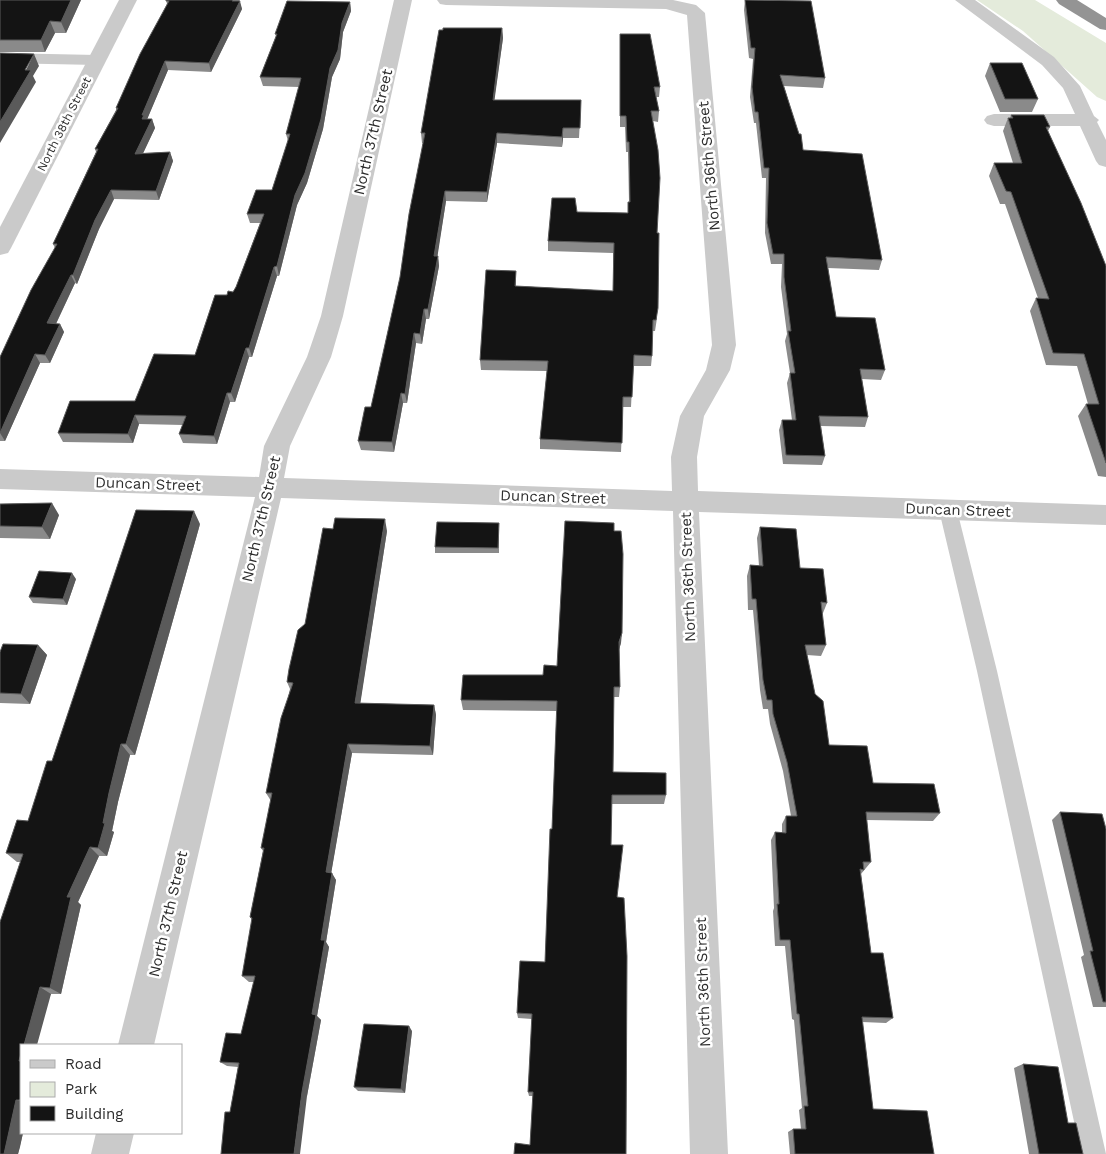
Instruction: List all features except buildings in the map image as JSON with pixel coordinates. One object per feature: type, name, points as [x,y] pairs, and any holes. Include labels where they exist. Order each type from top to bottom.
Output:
[{"type":"highway","points":[[1065,0],[1106,25]]},
{"type":"street","name":"North 38th Street","points":[[0,248],[128,0]]},
{"type":"street","name":"North 37th Street","points":[[136,1044],[270,488],[277,446],[319,357],[332,316],[403,0]]},
{"type":"street","name":"North 36th Street","points":[[446,0],[666,4],[693,10],[696,13],[724,345],[718,370],[692,416],[684,457],[709,1154]]},
{"type":"street","points":[[964,0],[1048,61],[1071,86],[1089,120],[1106,160]]},
{"type":"street","points":[[0,58],[97,60]]},
{"type":"street","points":[[994,120],[1089,120]]},
{"type":"street","name":"Duncan Street","points":[[0,479],[1106,515]]},
{"type":"street","points":[[110,1154],[115,1134]]},
{"type":"lane","points":[[948,510],[987,671],[1094,1154]]},
{"type":"green space","points":[[977,0],[1035,0],[1106,43],[1106,101],[1097,97],[1023,31]]}]
